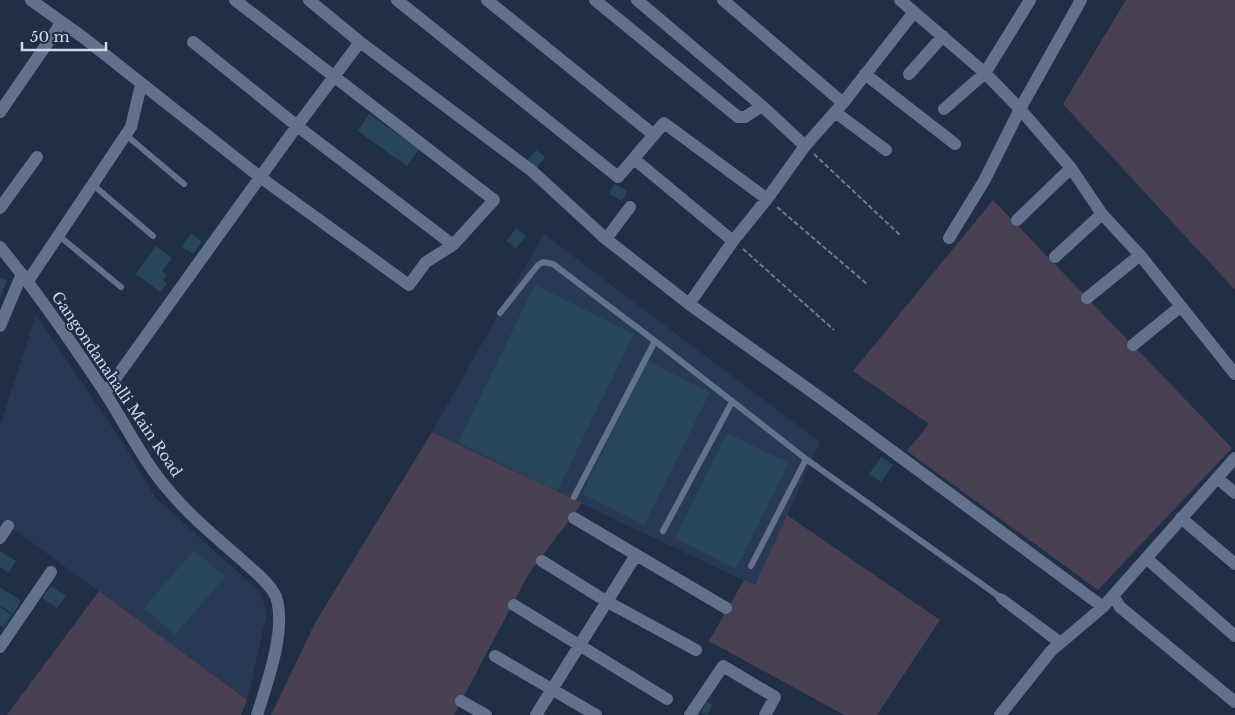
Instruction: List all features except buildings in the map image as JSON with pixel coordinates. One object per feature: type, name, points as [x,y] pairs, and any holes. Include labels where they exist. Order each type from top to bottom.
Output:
[{"type":"street","points":[[31,0],[62,22],[260,177],[409,285],[426,262],[453,245],[494,200],[235,0]]},
{"type":"street","points":[[309,0],[360,42],[532,171],[606,239],[690,304],[1103,607]]},
{"type":"street","points":[[486,0],[654,135]]},
{"type":"street","points":[[595,0],[738,117],[745,117],[762,106]]},
{"type":"street","points":[[637,0],[762,106],[805,146]]},
{"type":"street","points":[[723,0],[886,150]]},
{"type":"street","points":[[900,0],[985,73],[1020,109],[1071,168],[1102,214],[1140,255],[1235,374]]},
{"type":"street","points":[[944,109],[985,73],[1030,0]]},
{"type":"street","points":[[949,238],[984,181],[1020,109],[1081,0]]},
{"type":"street","points":[[405,2],[618,177],[664,123],[767,198]]},
{"type":"street","points":[[690,304],[733,241],[805,146],[839,108],[914,12]]},
{"type":"street","points":[[0,112],[62,22]]},
{"type":"street","points":[[909,74],[943,36]]},
{"type":"street","points":[[194,42],[297,126],[453,245]]},
{"type":"street","points":[[105,393],[297,126],[360,42]]},
{"type":"street","points":[[865,74],[955,144]]},
{"type":"street","points":[[0,326],[25,277],[58,235],[131,127],[142,85]]},
{"type":"street","points":[[0,208],[37,157]]},
{"type":"street","points":[[634,159],[733,241]]},
{"type":"street","points":[[1017,220],[1071,168]]},
{"type":"street","points":[[606,239],[630,207]]},
{"type":"street","points":[[1055,257],[1102,214]]},
{"type":"street","name":"Gangondanahalli Main Road","points":[[0,247],[61,326],[161,482],[179,502],[262,578],[276,596],[280,623],[269,676],[256,715]]},
{"type":"street","points":[[1087,298],[1140,255]]},
{"type":"street","points":[[1132,345],[1181,306]]},
{"type":"street","points":[[1000,715],[1051,651],[1103,607],[1235,458]]},
{"type":"street","points":[[1217,478],[1235,493]]},
{"type":"street","points":[[574,518],[726,608]]},
{"type":"street","points":[[1182,518],[1235,564]]},
{"type":"street","points":[[0,538],[8,526]]},
{"type":"street","points":[[536,715],[606,600],[636,555]]},
{"type":"street","points":[[1146,558],[1235,636]]},
{"type":"street","points":[[542,561],[606,600],[696,650]]},
{"type":"street","points":[[0,648],[51,572]]},
{"type":"street","points":[[1113,596],[1120,607],[1235,702]]},
{"type":"street","points":[[514,606],[667,699]]},
{"type":"street","points":[[495,656],[596,715]]},
{"type":"street","points":[[690,715],[723,666],[776,697],[765,715]]},
{"type":"street","points":[[462,701],[486,715]]},
{"type":"lane","points":[[126,135],[184,184]]},
{"type":"lane","points":[[92,184],[153,236]]},
{"type":"lane","points":[[58,235],[121,287]]},
{"type":"lane","points":[[500,312],[538,265],[548,262],[558,267],[806,459],[997,595],[1003,596],[1060,643]]},
{"type":"lane","points":[[574,497],[655,341]]},
{"type":"lane","points":[[664,531],[732,402]]},
{"type":"lane","points":[[751,566],[806,459]]},
{"type":"path","points":[[805,146],[901,236]]},
{"type":"path","points":[[767,198],[866,284]]},
{"type":"path","points":[[733,241],[834,330]]},
{"type":"shaded area","points":[[1126,0],[1235,0],[1235,290],[1063,104]]},
{"type":"shaded area","points":[[993,200],[1232,448],[1098,590],[907,451],[929,424],[853,371]]},
{"type":"shaded area","points":[[544,234],[820,442],[755,586],[432,432]]},
{"type":"shaded area","points":[[36,315],[123,443],[156,498],[260,592],[267,613],[247,700],[0,519],[0,426]]},
{"type":"shaded area","points":[[432,432],[582,503],[528,575],[454,715],[271,715],[315,623]]},
{"type":"shaded area","points":[[787,515],[940,620],[877,715],[844,715],[709,641],[744,580],[755,585]]},
{"type":"shaded area","points":[[99,591],[247,700],[241,715],[7,715]]}]
